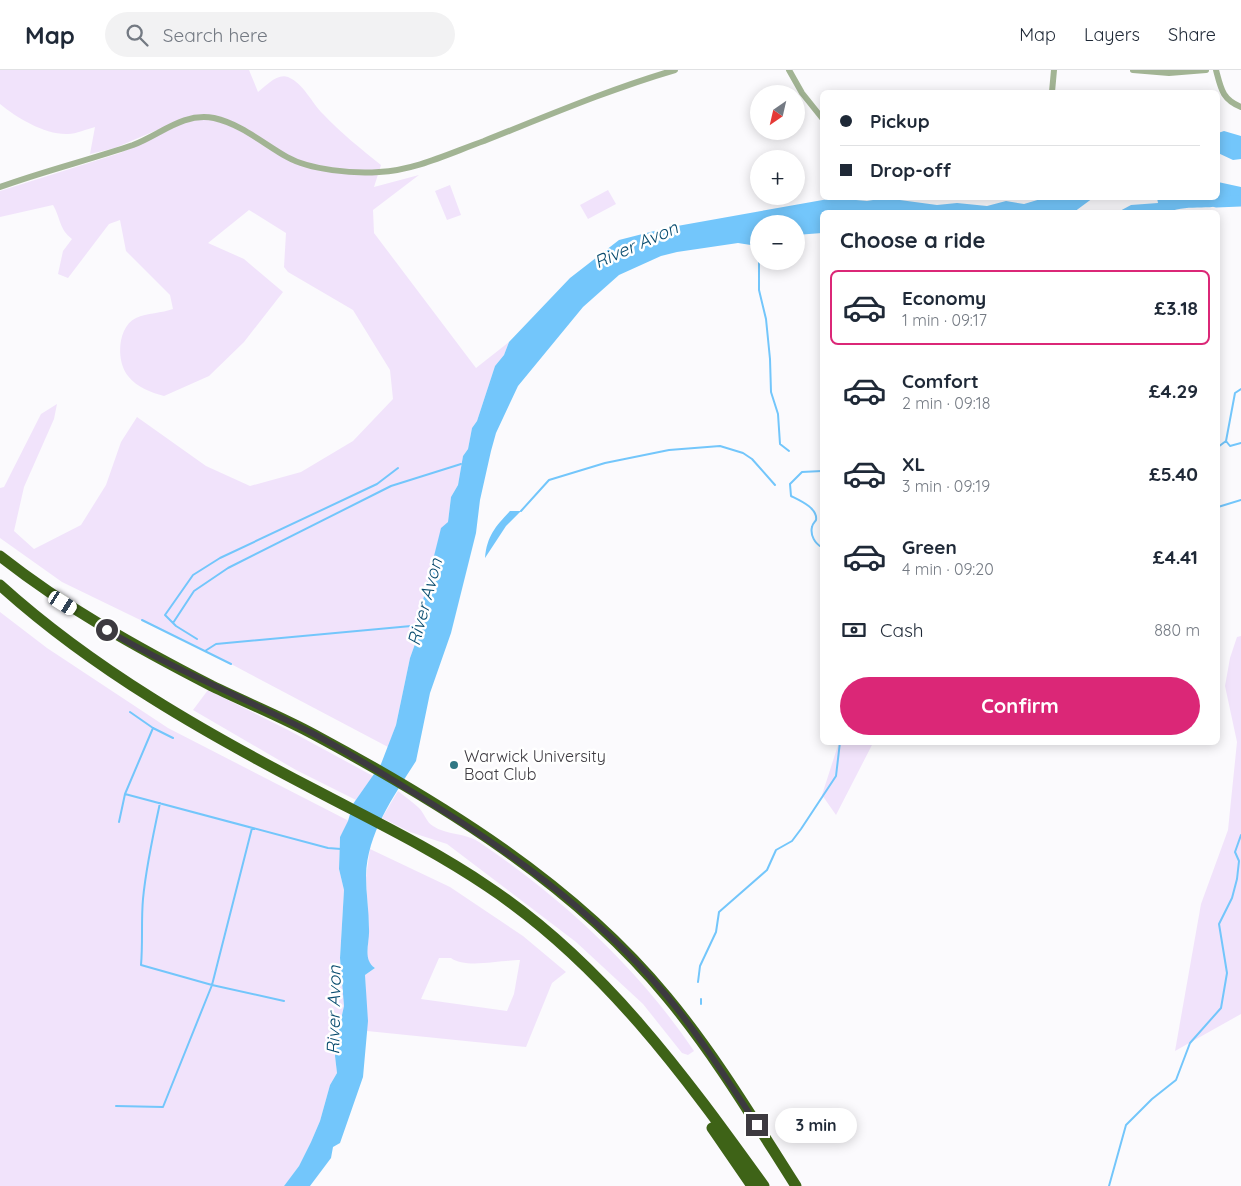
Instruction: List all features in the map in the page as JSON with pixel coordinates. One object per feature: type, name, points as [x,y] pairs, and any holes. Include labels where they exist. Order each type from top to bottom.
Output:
[{"type":"highway","points":[[0,550],[18,571]]},
{"type":"highway","points":[[0,556],[71,608],[143,650],[264,709],[350,754],[454,816],[513,856],[552,886],[613,939],[648,976],[698,1036],[796,1186]]},
{"type":"highway","points":[[0,586],[45,622],[142,690],[199,727],[431,851],[488,886],[565,946],[607,987],[654,1038],[703,1101],[764,1186]]},
{"type":"highway","points":[[703,1101],[711,1126],[752,1186]]},
{"type":"street","points":[[0,187],[133,145],[176,124],[203,118],[224,121],[301,163],[347,172],[388,171],[416,165],[445,155],[579,103],[675,70]]},
{"type":"street","points":[[789,70],[802,93],[820,116]]},
{"type":"street","points":[[1052,90],[1054,70]]},
{"type":"street","points":[[1133,70],[1169,73],[1206,70]]},
{"type":"street","points":[[1216,70],[1222,94],[1231,103],[1241,106]]},
{"type":"shaded area","points":[[0,70],[249,70],[258,92],[276,78],[288,77],[299,84],[337,128],[381,165],[374,187],[419,175],[373,210],[374,233],[476,368],[509,342],[504,355],[495,366],[477,421],[472,428],[468,449],[463,456],[458,485],[451,497],[448,522],[438,543],[422,604],[425,616],[410,658],[396,725],[388,747],[231,664],[62,582],[0,538],[0,488],[4,487],[41,414],[57,404],[54,419],[24,487],[14,531],[34,549],[81,525],[106,485],[121,442],[137,417],[206,466],[250,486],[301,472],[353,441],[393,399],[390,370],[353,310],[288,272],[284,267],[286,233],[249,210],[208,243],[244,259],[283,292],[244,342],[209,376],[164,396],[136,384],[124,370],[120,354],[120,345],[125,329],[136,318],[173,309],[170,295],[126,251],[120,220],[109,224],[68,278],[58,274],[63,251],[72,239],[62,228],[53,205],[0,217],[0,191],[120,153],[159,135],[157,130],[115,148],[90,154],[95,127],[71,134],[50,132],[23,120],[0,104]]},
{"type":"shaded area","points":[[450,185],[461,215],[447,220],[435,191]]},
{"type":"shaded area","points":[[608,190],[616,204],[588,219],[580,205]]},
{"type":"shaded area","points":[[0,612],[47,648],[168,728],[349,821],[340,837],[339,857],[339,869],[344,890],[340,958],[344,1006],[336,1042],[337,1073],[330,1085],[320,1121],[311,1142],[299,1166],[284,1186],[0,1186]]},
{"type":"shaded area","points":[[1241,636],[1241,1014],[1175,1051],[1201,904],[1228,830],[1237,742],[1225,686],[1230,658],[1237,637]]},
{"type":"shaded area","points":[[208,690],[290,731],[373,776],[356,800],[296,770],[193,710]]},
{"type":"shaded area","points":[[838,745],[872,745],[836,815],[822,795]]},
{"type":"shaded area","points":[[398,791],[419,808],[431,825],[479,842],[569,911],[597,936],[648,991],[694,1051],[688,1055],[682,1053],[643,1004],[576,942],[447,844],[410,832],[382,818]]},
{"type":"shaded area","points":[[370,849],[450,887],[523,936],[566,972],[552,983],[526,1047],[367,1031],[365,975],[375,968],[370,965],[367,955],[369,931],[366,877]],"holes":[[[439,958],[451,958],[465,963],[520,960],[514,994],[507,1011],[421,999]]]},
{"type":"water","points":[[1224,131],[1241,136],[1241,159],[1233,160],[1220,154],[1220,132]]},
{"type":"water","points":[[1220,182],[1241,187],[1241,204],[1233,200],[1226,204],[1210,207],[1174,210],[1122,210],[1131,205],[1158,203],[1157,200],[1220,200]]},
{"type":"water","points":[[823,200],[900,200],[937,205],[957,203],[987,206],[1006,201],[1024,204],[1037,200],[1090,200],[1077,210],[820,210],[820,233],[805,234],[805,215],[750,215],[750,245],[738,243],[677,252],[661,256],[619,275],[583,307],[518,386],[496,433],[491,451],[480,500],[476,533],[451,633],[430,693],[416,761],[383,816],[371,845],[366,876],[369,922],[368,955],[371,964],[375,968],[365,975],[368,1021],[363,1077],[340,1143],[333,1147],[331,1158],[310,1186],[284,1186],[299,1166],[311,1142],[320,1121],[330,1085],[337,1073],[336,1042],[344,1006],[340,958],[344,890],[339,869],[340,837],[348,821],[353,804],[381,764],[396,725],[410,658],[425,616],[422,604],[441,528],[448,522],[451,497],[458,485],[463,456],[468,449],[472,428],[477,421],[495,366],[504,355],[509,342],[570,278],[619,240],[666,228],[795,205],[805,205],[805,203]]},
{"type":"water","points":[[510,511],[521,511],[506,526],[485,558],[493,532]]},
{"type":"waterway","name":"River Avon","points":[[1216,202],[1241,201]]},
{"type":"waterway","points":[[759,270],[759,290],[766,319],[770,359],[771,392],[778,414],[780,444],[789,451]]},
{"type":"waterway","points":[[1220,446],[1226,441],[1235,393],[1241,389]]},
{"type":"waterway","points":[[1226,441],[1230,446],[1241,443]]},
{"type":"waterway","points":[[521,511],[549,480],[605,463],[669,450],[720,446],[743,453],[752,459],[775,485]]},
{"type":"waterway","points":[[173,623],[194,591],[228,568],[391,486],[461,464]]},
{"type":"waterway","points":[[197,639],[176,626],[165,615],[193,575],[220,558],[377,484],[398,468]]},
{"type":"waterway","points":[[820,471],[802,472],[790,484],[791,496],[811,508],[816,516],[812,526],[812,536],[820,546]]},
{"type":"waterway","points":[[1220,506],[1241,500]]},
{"type":"waterway","points":[[142,620],[231,664]]},
{"type":"waterway","points":[[205,651],[216,644],[422,625]]},
{"type":"waterway","points":[[130,712],[153,728],[173,738]]},
{"type":"waterway","points":[[119,822],[125,794],[153,728]]},
{"type":"waterway","points":[[698,982],[700,966],[716,932],[719,912],[767,870],[776,850],[792,841],[801,829],[836,776],[840,745]]},
{"type":"waterway","points":[[125,794],[328,848],[341,849]]},
{"type":"waterway","points":[[160,803],[144,887],[141,965],[212,985],[284,1001]]},
{"type":"waterway","points":[[116,1106],[163,1107],[212,985],[252,828]]},
{"type":"waterway","points":[[1109,1186],[1126,1125],[1152,1099],[1176,1080],[1190,1043],[1221,1008],[1227,973],[1219,924],[1232,898],[1237,879],[1239,861],[1235,852],[1241,835]]},
{"type":"waterway","points":[[701,999],[701,1004]]},
{"type":"place","name":"Warwick University Boat Club","points":[[454,765]]},
{"type":"route","points":[[107,630],[170,664],[264,709],[350,754],[454,816],[513,856],[586,915],[630,956],[666,996],[698,1036],[757,1125]]}]
